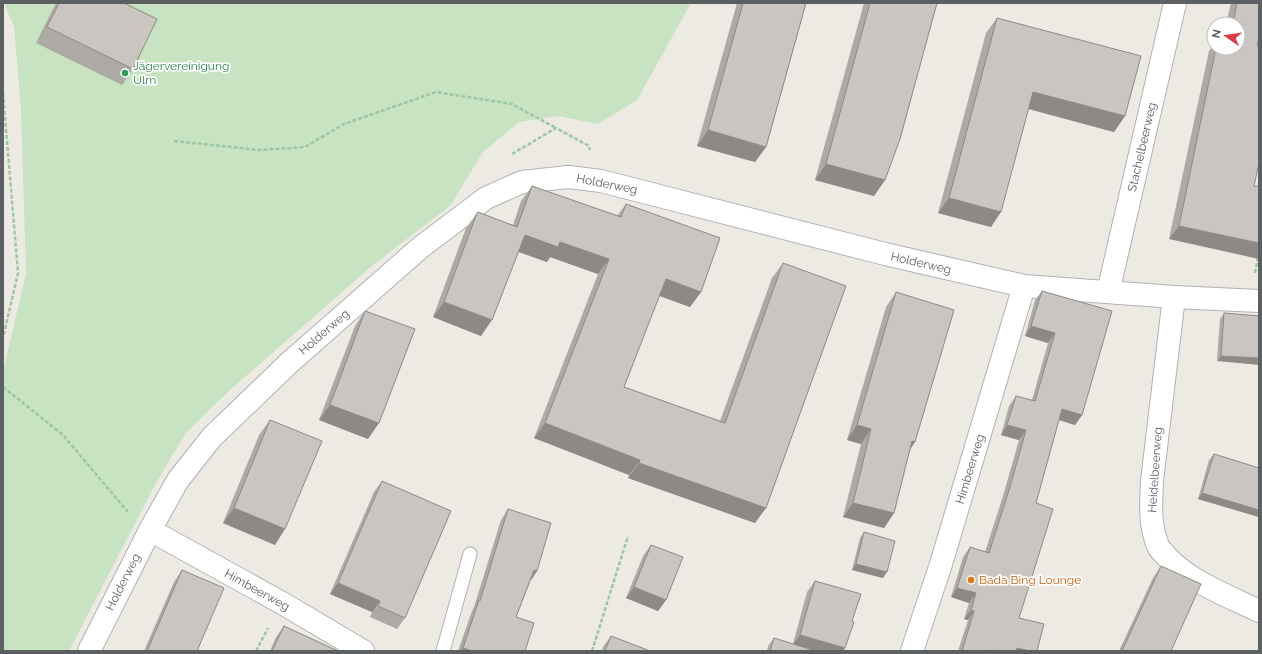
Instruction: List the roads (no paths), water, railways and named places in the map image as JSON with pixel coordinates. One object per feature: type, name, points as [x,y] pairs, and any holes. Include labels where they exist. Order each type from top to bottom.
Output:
[{"type":"street","name":"Stachelbeerweg","points":[[1108,292],[1175,3]]},
{"type":"street","name":"Holderweg","points":[[89,651],[150,530],[178,480],[212,437],[289,363],[421,247],[486,198],[522,182],[568,177],[601,181],[885,254],[1024,286],[1174,297],[1259,301]]},
{"type":"street","name":"Himbeerweg","points":[[912,651],[941,564],[1024,286]]},
{"type":"street","name":"Heidelbeerweg","points":[[1174,297],[1152,481],[1150,509],[1153,530],[1160,549],[1176,566],[1199,582],[1259,612]]},
{"type":"street","name":"Himbeerweg","points":[[150,530],[362,651]]},
{"type":"lane","points":[[443,651],[470,554]]},
{"type":"place","name":"Jägervereinigung Ulm","points":[[125,73]]},
{"type":"place","name":"Bada Bing Lounge","points":[[971,580]]}]
